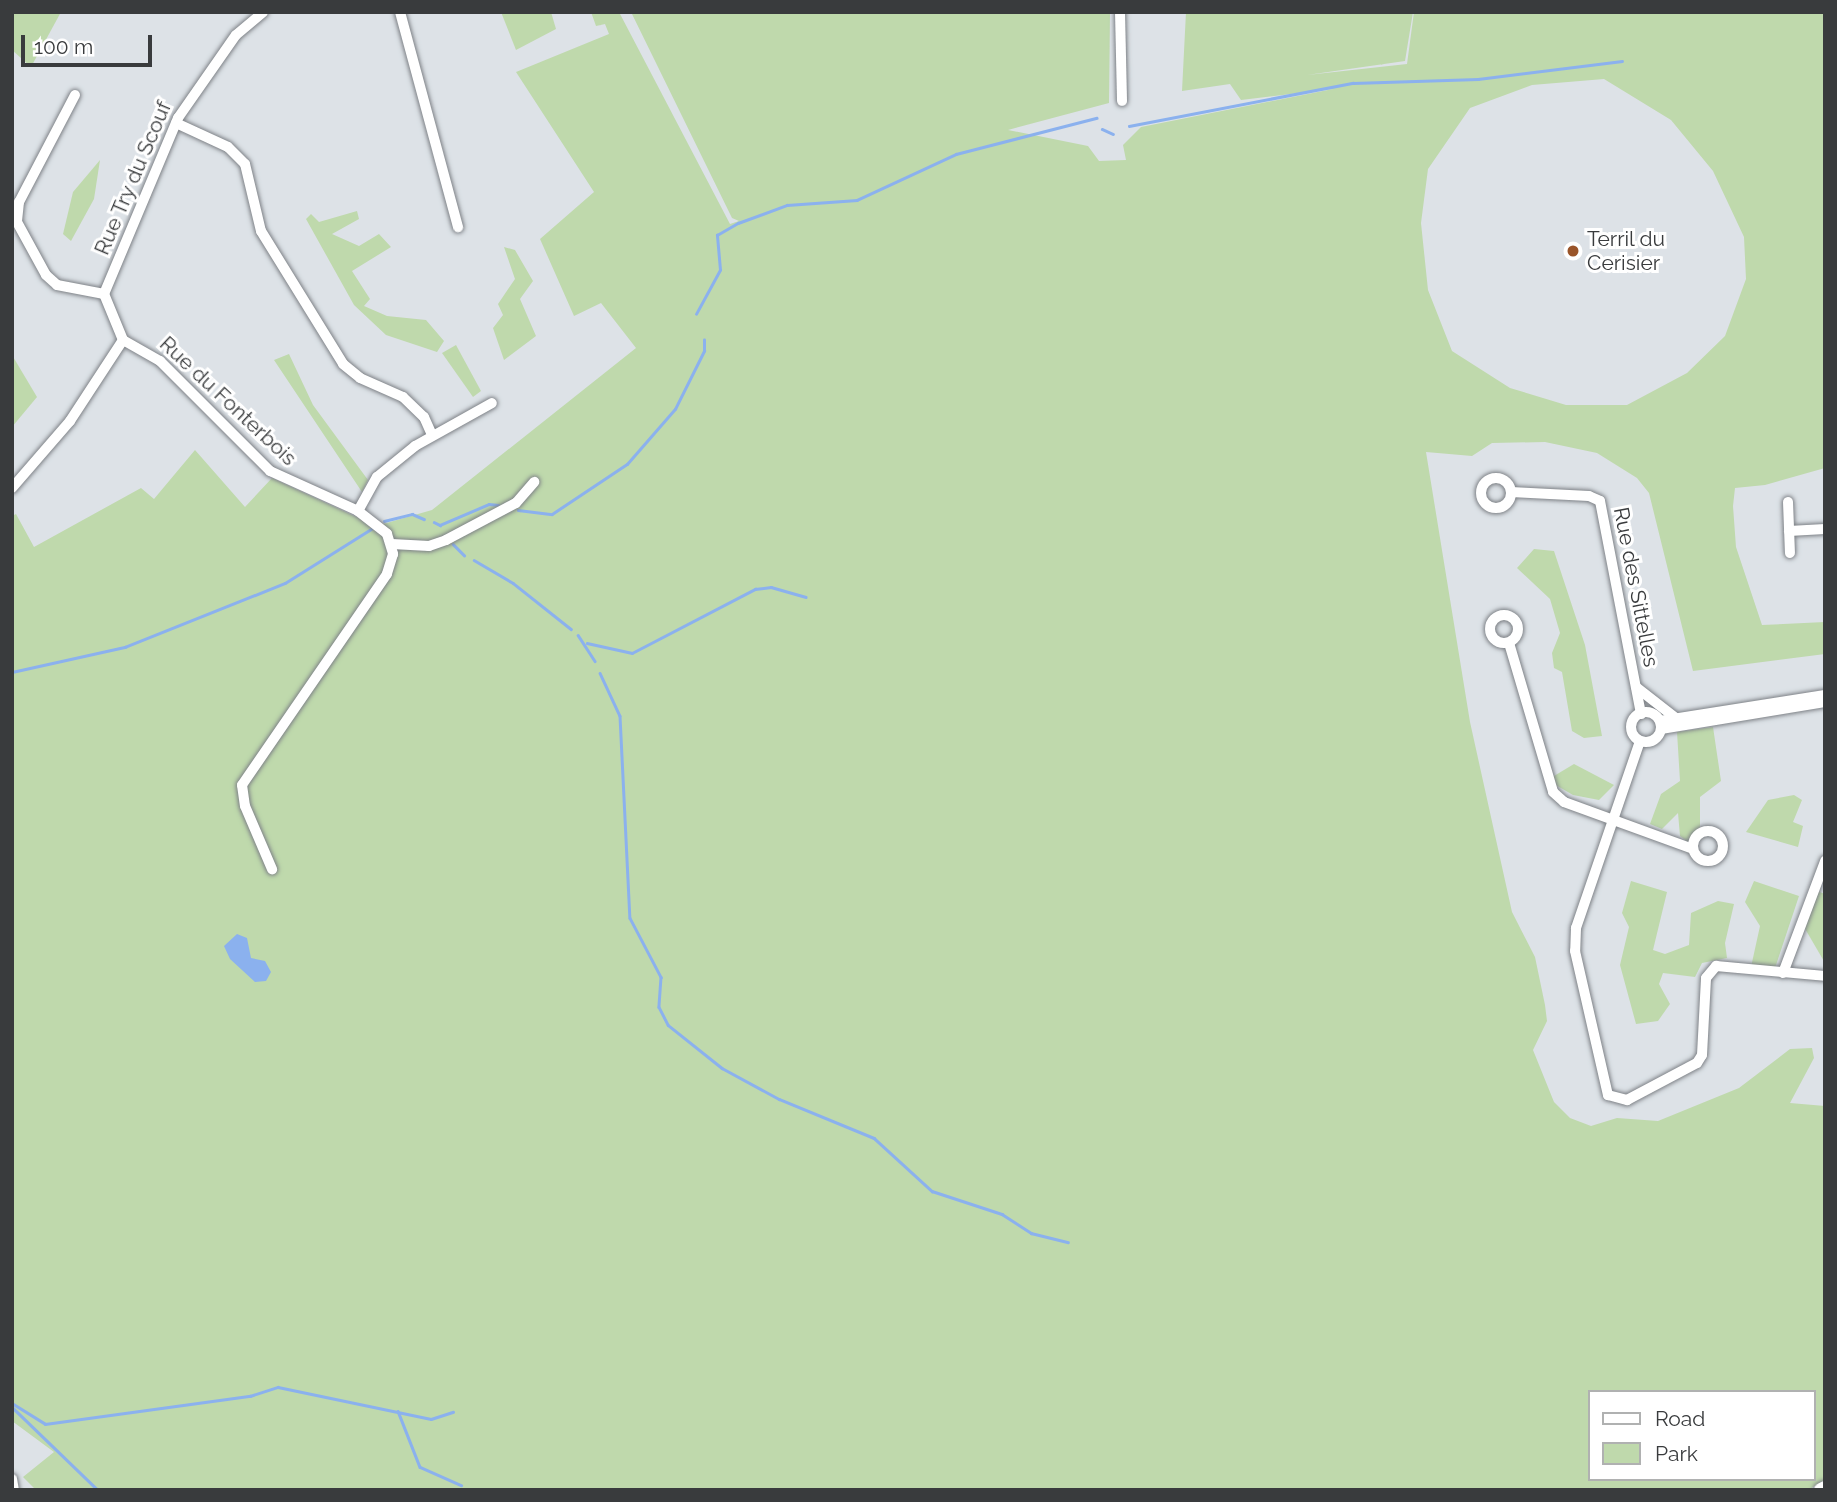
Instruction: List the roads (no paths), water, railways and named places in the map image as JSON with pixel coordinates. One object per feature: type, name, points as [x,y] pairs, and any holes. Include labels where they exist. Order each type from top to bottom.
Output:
[{"type":"street","name":"Rue Try du Scouf","points":[[104,294],[176,123],[193,90],[229,44],[263,12]]},
{"type":"street","points":[[400,12],[458,227]]},
{"type":"street","points":[[1121,12],[1122,101]]},
{"type":"street","points":[[12,488],[69,422],[123,340],[104,294],[57,285],[46,275],[19,231],[16,198],[75,95]]},
{"type":"street","points":[[176,123],[228,146],[245,164],[261,231],[343,364],[360,379],[403,397],[424,417],[431,433]]},
{"type":"street","name":"Rue du Fonterbois","points":[[123,340],[160,361],[270,471],[358,511],[378,525],[392,544]]},
{"type":"street","points":[[358,511],[377,477],[431,433],[442,434],[467,414],[492,403]]},
{"type":"street","points":[[272,869],[245,806],[242,785],[387,574],[392,544],[429,546],[446,540],[516,503],[534,482]]},
{"type":"street","name":"Rue des Sittelles","points":[[1511,492],[1589,496],[1600,501],[1641,714]]},
{"type":"street","points":[[1788,502],[1790,553]]},
{"type":"street","points":[[1789,531],[1825,529]]},
{"type":"street","points":[[1509,643],[1553,792],[1564,802],[1693,849]]},
{"type":"street","name":"Rue des Sittelles","points":[[1636,687],[1677,719]]},
{"type":"street","points":[[1640,741],[1654,740],[1660,725],[1677,719],[1825,695]]},
{"type":"street","points":[[1660,725],[1825,702]]},
{"type":"street","points":[[1640,741],[1632,729],[1641,714],[1653,714],[1660,725]]},
{"type":"street","points":[[1640,741],[1615,822],[1576,928],[1575,951],[1608,1095],[1627,1100],[1697,1063],[1702,1055],[1706,978],[1716,966],[1825,976]]},
{"type":"street","points":[[1783,973],[1825,861]]},
{"type":"street","points":[[12,1479],[14,1490]]},
{"type":"water","points":[[237,934],[247,938],[251,958],[265,961],[271,972],[266,981],[255,982],[230,959],[224,946]]},
{"type":"waterway","points":[[1129,126],[1353,83],[1478,79],[1622,61]]},
{"type":"waterway","points":[[696,314],[720,270],[717,235],[738,223],[787,205],[857,200],[956,154],[1096,118]]},
{"type":"waterway","points":[[1102,129],[1113,134]]},
{"type":"waterway","points":[[518,510],[552,514],[627,464],[675,409],[704,351],[704,340]]},
{"type":"waterway","points":[[434,522],[440,525],[489,504],[498,505]]},
{"type":"waterway","points":[[384,521],[412,514],[424,519]]},
{"type":"waterway","points":[[12,672],[125,647],[285,583],[371,529]]},
{"type":"waterway","points":[[453,544],[464,555]]},
{"type":"waterway","points":[[474,560],[513,583],[571,629]]},
{"type":"waterway","points":[[587,643],[632,653],[755,589],[771,587],[806,597]]},
{"type":"waterway","points":[[578,635],[595,661]]},
{"type":"waterway","points":[[600,673],[620,716],[630,918],[661,977],[659,1007],[668,1025],[722,1068],[779,1099],[874,1138],[932,1191],[1002,1214],[1031,1233],[1068,1242]]},
{"type":"waterway","points":[[12,1403],[45,1424],[250,1396],[278,1387],[431,1419],[453,1412]]},
{"type":"waterway","points":[[12,1407],[98,1490]]},
{"type":"waterway","points":[[398,1411],[420,1467],[461,1485]]},
{"type":"place","name":"Terril du Cerisier","points":[[1573,251]]}]
